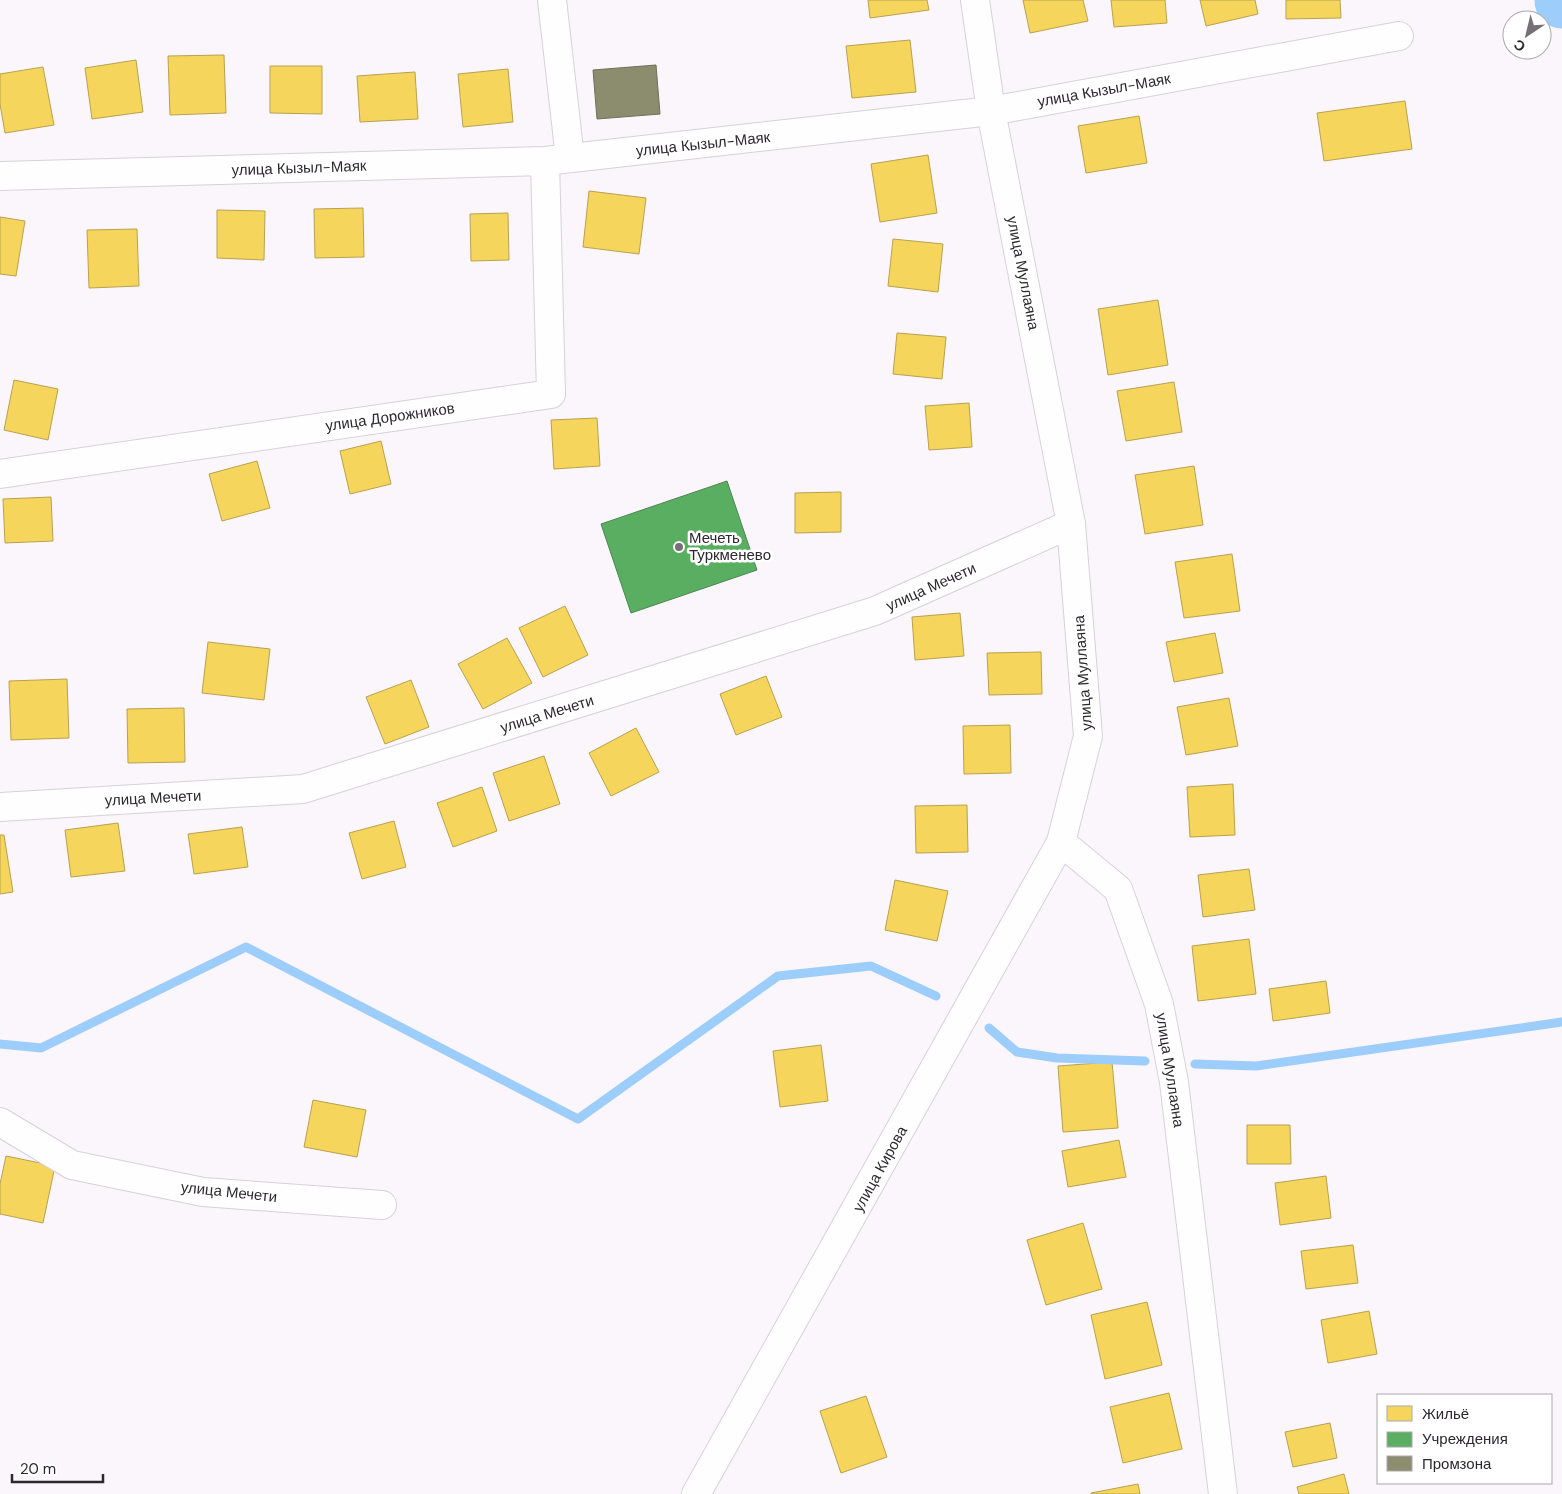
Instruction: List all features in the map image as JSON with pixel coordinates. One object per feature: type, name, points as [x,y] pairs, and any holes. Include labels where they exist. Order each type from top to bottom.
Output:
[{"type":"street","name":"улица Дорожников","points":[[0,474],[550,394],[557,160],[552,0]]},
{"type":"street","name":"улица Муллаяна","points":[[975,0],[991,111],[1071,524],[1088,736],[1061,842],[1118,889],[1159,1004],[1174,1082],[1223,1494]]},
{"type":"street","name":"улица Кызыл-Маяк","points":[[0,176],[557,160],[991,111],[1399,36]]},
{"type":"street","name":"улица Мечети","points":[[0,807],[303,789],[875,611],[1071,524]]},
{"type":"street","name":"улица Кирова","points":[[696,1494],[936,1069],[1061,842]]},
{"type":"street","name":"улица Мечети","points":[[0,1122],[72,1165],[203,1192],[382,1205]]},
{"type":"building: Жильё","points":[[868,0],[927,0],[929,10],[870,18]]},
{"type":"building: Жильё","points":[[1023,0],[1083,0],[1088,21],[1030,33]]},
{"type":"building: Жильё","points":[[1111,0],[1165,0],[1167,23],[1114,27]]},
{"type":"building: Жильё","points":[[1200,0],[1255,0],[1258,14],[1206,26]]},
{"type":"building: Жильё","points":[[1286,0],[1340,0],[1341,18],[1286,19]]},
{"type":"building: Жильё","points":[[910,40],[916,92],[852,98],[846,46]]},
{"type":"building: Жильё","points":[[224,55],[226,113],[170,115],[168,56]]},
{"type":"building: Жильё","points":[[136,60],[143,112],[92,119],[85,68]]},
{"type":"building: Жильё","points":[[270,66],[322,66],[322,114],[270,113]]},
{"type":"building: Жильё","points":[[43,67],[54,125],[5,133],[0,104],[0,74]]},
{"type":"building: Жильё","points":[[508,69],[513,122],[463,127],[458,74]]},
{"type":"building: Жильё","points":[[415,72],[418,119],[360,122],[357,76]]},
{"type":"building: Жильё","points":[[1405,101],[1412,149],[1324,161],[1317,113]]},
{"type":"building: Жильё","points":[[1139,116],[1147,163],[1086,173],[1078,126]]},
{"type":"building: Жильё","points":[[928,155],[937,213],[880,222],[871,164]]},
{"type":"building: Жильё","points":[[589,191],[646,198],[639,254],[583,247]]},
{"type":"building: Жильё","points":[[363,208],[364,257],[315,258],[314,209]]},
{"type":"building: Жильё","points":[[217,210],[265,211],[264,260],[217,258]]},
{"type":"building: Жильё","points":[[508,213],[509,260],[471,261],[470,214]]},
{"type":"building: Жильё","points":[[0,217],[25,221],[16,276],[0,274]]},
{"type":"building: Жильё","points":[[137,229],[139,286],[89,288],[87,230]]},
{"type":"building: Жильё","points":[[893,239],[943,244],[938,292],[888,286]]},
{"type":"building: Жильё","points":[[1158,300],[1168,365],[1108,375],[1098,309]]},
{"type":"building: Жильё","points":[[897,333],[946,337],[942,379],[893,374]]},
{"type":"building: Жильё","points":[[14,380],[58,389],[48,440],[4,430]]},
{"type":"building: Жильё","points":[[1174,382],[1182,432],[1126,441],[1117,391]]},
{"type":"building: Жильё","points":[[969,403],[972,447],[929,450],[925,406]]},
{"type":"building: Жильё","points":[[597,418],[600,466],[554,469],[551,420]]},
{"type":"building: Жильё","points":[[381,441],[391,484],[350,494],[340,451]]},
{"type":"building: Жильё","points":[[257,461],[270,508],[222,521],[209,474]]},
{"type":"building: Жильё","points":[[1194,466],[1203,525],[1145,534],[1135,475]]},
{"type":"building: Жильё","points":[[841,492],[841,532],[795,533],[795,493]]},
{"type":"building: Жильё","points":[[51,497],[53,541],[5,543],[3,499]]},
{"type":"building: Жильё","points":[[1232,554],[1240,611],[1184,618],[1175,562]]},
{"type":"building: Жильё","points":[[565,606],[588,655],[543,677],[519,628]]},
{"type":"building: Жильё","points":[[960,613],[964,656],[915,660],[912,617]]},
{"type":"building: Жильё","points":[[1215,633],[1223,673],[1174,682],[1166,642]]},
{"type":"building: Жильё","points":[[507,638],[532,683],[483,709],[458,664]]},
{"type":"building: Жильё","points":[[208,642],[270,649],[264,700],[202,693]]},
{"type":"building: Жильё","points":[[1041,652],[1042,694],[989,695],[987,653]]},
{"type":"building: Жильё","points":[[766,676],[782,717],[736,735],[720,694]]},
{"type":"building: Жильё","points":[[67,679],[69,738],[11,740],[9,681]]},
{"type":"building: Жильё","points":[[411,680],[429,727],[385,744],[366,697]]},
{"type":"building: Жильё","points":[[1229,698],[1238,746],[1186,755],[1177,707]]},
{"type":"building: Жильё","points":[[184,708],[185,762],[128,763],[127,709]]},
{"type":"building: Жильё","points":[[1010,725],[1011,773],[964,774],[963,726]]},
{"type":"building: Жильё","points":[[636,728],[659,772],[611,796],[589,753]]},
{"type":"building: Жильё","points":[[544,756],[560,804],[509,821],[493,773]]},
{"type":"building: Жильё","points":[[1233,784],[1235,835],[1190,837],[1187,787]]},
{"type":"building: Жильё","points":[[482,787],[497,831],[453,847],[437,803]]},
{"type":"building: Жильё","points":[[967,805],[968,852],[916,853],[915,806]]},
{"type":"building: Жильё","points":[[394,821],[406,867],[362,879],[349,833]]},
{"type":"building: Жильё","points":[[118,823],[125,871],[71,877],[65,830]]},
{"type":"building: Жильё","points":[[242,827],[248,867],[194,874],[188,834]]},
{"type":"building: Жильё","points":[[0,835],[4,835],[13,892],[0,894]]},
{"type":"building: Жильё","points":[[1249,869],[1255,910],[1203,917],[1198,875]]},
{"type":"building: Жильё","points":[[895,880],[948,891],[937,941],[885,930]]},
{"type":"building: Жильё","points":[[1249,939],[1256,994],[1198,1001],[1192,946]]},
{"type":"building: Жильё","points":[[1326,981],[1330,1013],[1273,1021],[1269,989]]},
{"type":"building: Жильё","points":[[821,1045],[828,1101],[780,1107],[773,1051]]},
{"type":"building: Жильё","points":[[1112,1062],[1118,1128],[1063,1132],[1058,1066]]},
{"type":"building: Жильё","points":[[313,1100],[366,1110],[357,1157],[304,1147]]},
{"type":"building: Жильё","points":[[1247,1125],[1290,1125],[1291,1164],[1247,1164]]},
{"type":"building: Жильё","points":[[1119,1140],[1126,1177],[1068,1187],[1062,1151]]},
{"type":"building: Жильё","points":[[6,1156],[55,1166],[43,1223],[0,1214],[0,1184]]},
{"type":"building: Жильё","points":[[1326,1176],[1331,1218],[1280,1225],[1275,1183]]},
{"type":"building: Жильё","points":[[1083,1223],[1102,1289],[1046,1305],[1027,1240]]},
{"type":"building: Жильё","points":[[1353,1245],[1358,1283],[1306,1289],[1301,1251]]},
{"type":"building: Жильё","points":[[1147,1302],[1162,1365],[1105,1379],[1091,1315]]},
{"type":"building: Жильё","points":[[1369,1311],[1377,1354],[1328,1363],[1321,1320]]},
{"type":"building: Жильё","points":[[1169,1393],[1182,1449],[1123,1463],[1110,1407]]},
{"type":"building: Жильё","points":[[866,1396],[887,1457],[841,1473],[820,1411]]},
{"type":"building: Жильё","points":[[1330,1423],[1337,1458],[1293,1467],[1285,1432]]},
{"type":"building: Жильё","points":[[1344,1474],[1349,1494],[1299,1494],[1297,1487]]},
{"type":"building: Жильё","points":[[1138,1484],[1140,1494],[1091,1494],[1091,1493]]},
{"type":"building: Учреждения","name":"Мечеть Туркменево","points":[[727,481],[757,570],[631,613],[601,524]]},
{"type":"building: Промзона","points":[[656,65],[660,114],[597,119],[593,70]]},
{"type":"waterway","points":[[0,1044],[41,1048],[246,947],[578,1119],[778,976],[871,966],[936,996]]},
{"type":"waterway","points":[[1195,1064],[1256,1066],[1562,1022]]},
{"type":"waterway","points":[[989,1028],[1017,1052],[1057,1058],[1145,1061]]},
{"type":"place","name":"Мечеть Туркменево","points":[[679,547]]}]
